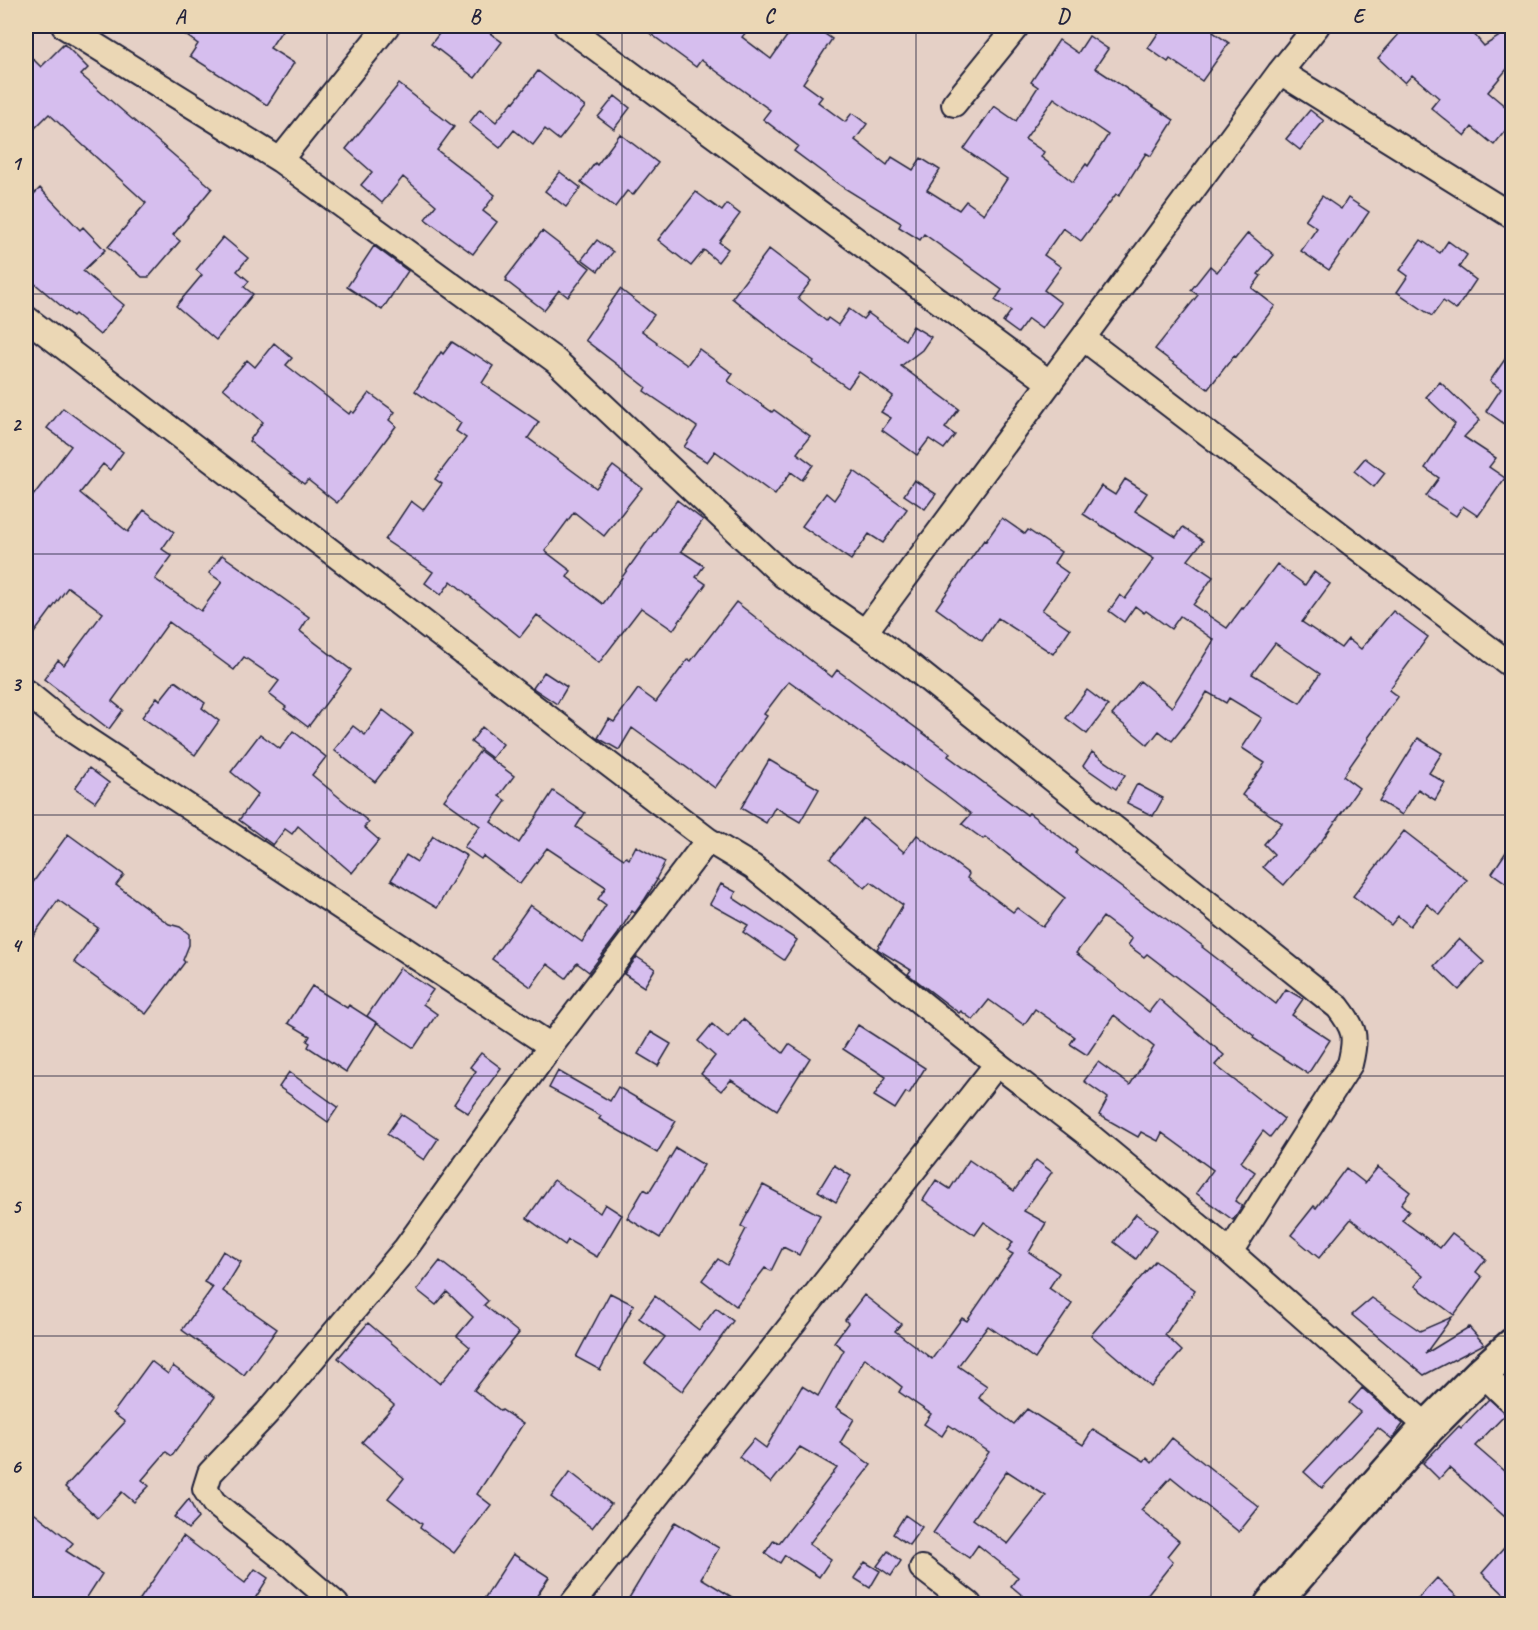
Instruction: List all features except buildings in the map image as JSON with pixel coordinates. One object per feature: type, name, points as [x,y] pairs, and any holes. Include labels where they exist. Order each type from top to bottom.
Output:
[{"type":"street","points":[[64,26],[280,160],[556,362],[784,576],[910,665],[1338,1006],[1350,1023],[1355,1044],[1350,1064],[1230,1252]]},
{"type":"street","points":[[280,160],[387,26]]},
{"type":"street","points":[[566,26],[1050,383]]},
{"type":"street","points":[[954,104],[1017,26]]},
{"type":"street","points":[[865,632],[1280,72],[1317,26]]},
{"type":"street","points":[[1280,72],[1512,216]]},
{"type":"street","points":[[26,318],[708,840],[753,867],[1090,1136],[1230,1252],[1428,1427]]},
{"type":"street","points":[[1083,338],[1512,666]]},
{"type":"street","points":[[26,692],[75,732],[551,1046]]},
{"type":"street","points":[[336,1605],[278,1554],[214,1503],[205,1489],[210,1473],[267,1413],[406,1248],[551,1046],[708,840]]},
{"type":"street","points":[[572,1605],[997,1064]]},
{"type":"street","points":[[1272,1605],[1428,1427],[1512,1346]]},
{"type":"street","points":[[1482,1373],[1512,1402]]},
{"type":"street","points":[[922,1568],[969,1605]]}]
